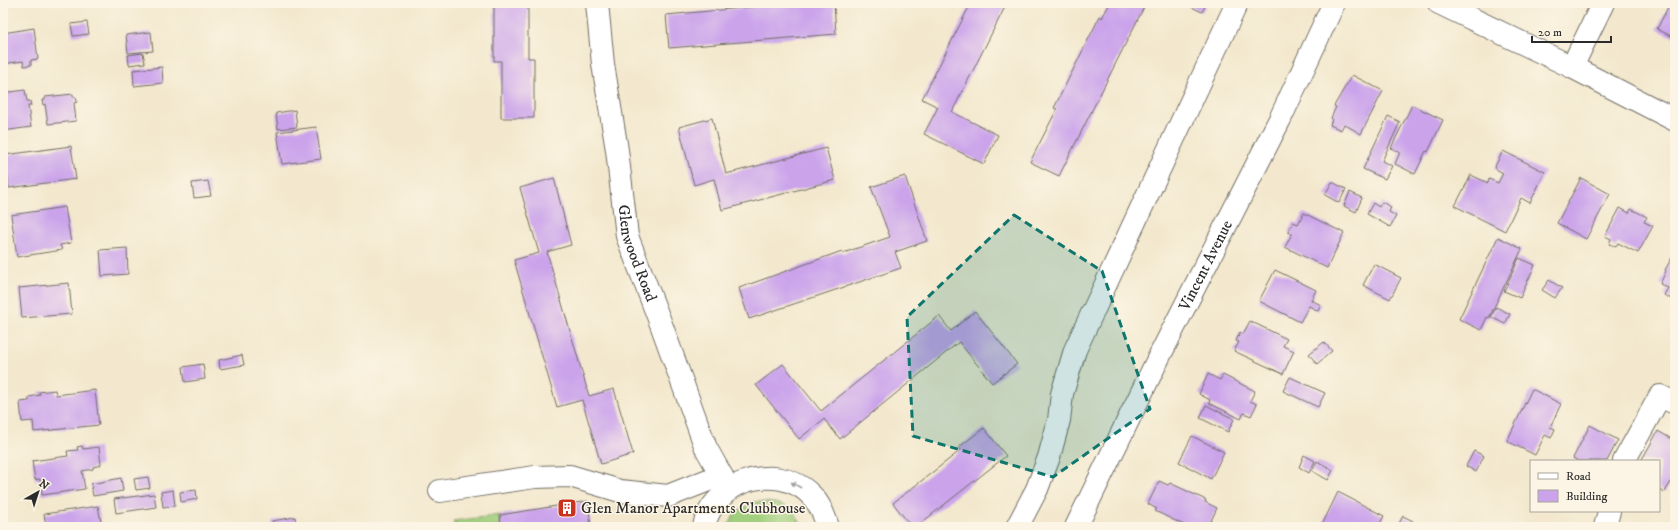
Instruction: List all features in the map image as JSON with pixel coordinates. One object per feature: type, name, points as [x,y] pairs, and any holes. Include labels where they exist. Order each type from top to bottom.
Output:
[{"type":"street","name":"Glenwood Road","points":[[597,3],[603,64],[617,150],[627,236],[706,448],[725,482]]},
{"type":"street","points":[[1016,527],[1037,489],[1049,457],[1059,420],[1062,394],[1075,350],[1237,3]]},
{"type":"street","name":"Vincent Avenue","points":[[1076,527],[1160,354],[1280,119],[1334,3]]},
{"type":"street","points":[[1439,3],[1572,67],[1675,120]]},
{"type":"street","points":[[1572,67],[1603,3]]},
{"type":"street","points":[[1625,460],[1660,396],[1675,403]]},
{"type":"street","points":[[440,491],[535,477],[570,476],[620,490],[668,496],[725,482],[770,477],[792,482],[810,494],[823,512],[828,527]]},
{"type":"street","points":[[704,527],[705,521],[725,482]]},
{"type":"street","points":[[1605,527],[1609,512]]},
{"type":"highlighted area","points":[[1014,215],[1102,271],[1150,409],[1053,477],[913,436],[907,317]]},
{"type":"green space","points":[[753,502],[769,502],[783,505],[794,513],[802,527],[727,527],[736,512]]},
{"type":"green space","points":[[500,515],[501,527],[454,527],[454,521]]},
{"type":"building","points":[[494,3],[528,3],[528,58],[534,58],[534,118],[501,118],[501,61],[494,61]]},
{"type":"building","points":[[796,3],[834,3],[836,34],[669,48],[666,15]]},
{"type":"building","points":[[971,3],[1007,3],[952,112],[998,135],[984,164],[924,134],[938,107],[922,99]]},
{"type":"building","points":[[1110,3],[1146,3],[1059,176],[1030,162],[1057,109],[1054,108],[1100,16],[1102,18]]},
{"type":"building","points":[[1183,3],[1207,3],[1202,12]]},
{"type":"building","points":[[1670,3],[1675,3],[1675,38],[1657,29]]},
{"type":"building","points":[[87,22],[89,34],[73,36],[71,24]]},
{"type":"building","points":[[34,28],[38,59],[31,60],[31,65],[24,66],[23,61],[3,64],[3,33]]},
{"type":"building","points":[[151,32],[153,51],[128,53],[126,35]]},
{"type":"building","points":[[143,53],[145,63],[129,65],[128,55]]},
{"type":"building","points":[[162,67],[163,83],[134,86],[133,70]]},
{"type":"building","points":[[1352,75],[1383,91],[1361,134],[1344,124],[1341,130],[1330,125],[1331,118],[1336,107],[1334,106]]},
{"type":"building","points":[[25,90],[27,101],[30,101],[31,106],[28,106],[31,127],[3,131],[3,93]]},
{"type":"building","points":[[73,94],[73,97],[76,97],[77,102],[74,103],[76,121],[48,124],[45,104],[43,105],[42,100],[45,100],[45,97]]},
{"type":"building","points":[[1412,105],[1443,120],[1428,152],[1426,151],[1415,174],[1395,164],[1400,152],[1391,148]]},
{"type":"building","points":[[295,110],[297,127],[278,129],[276,113]]},
{"type":"building","points":[[1388,116],[1400,122],[1382,161],[1392,166],[1385,179],[1363,169]]},
{"type":"building","points":[[712,118],[726,174],[826,148],[835,180],[722,210],[714,179],[694,185],[679,127]]},
{"type":"building","points":[[316,127],[321,159],[282,164],[277,132]]},
{"type":"building","points":[[71,146],[76,179],[9,188],[5,155]]},
{"type":"building","points":[[1503,151],[1545,172],[1530,203],[1521,198],[1505,231],[1455,206],[1471,175],[1488,183],[1489,179],[1498,183],[1503,173],[1494,168]]},
{"type":"building","points":[[905,176],[927,241],[895,252],[901,268],[749,319],[739,288],[842,251],[843,253],[890,237],[871,187]]},
{"type":"building","points":[[554,178],[571,245],[547,252],[589,396],[614,389],[633,454],[601,464],[582,400],[557,407],[514,260],[539,253],[520,188]]},
{"type":"building","points":[[1581,178],[1610,194],[1586,239],[1557,223]]},
{"type":"building","points":[[208,181],[211,196],[194,198],[192,183]]},
{"type":"building","points":[[1332,182],[1346,189],[1339,203],[1325,195]]},
{"type":"building","points":[[1350,192],[1362,198],[1356,212],[1344,206]]},
{"type":"building","points":[[1382,202],[1391,207],[1389,212],[1396,216],[1390,227],[1367,214],[1373,203],[1379,207]]},
{"type":"building","points":[[65,207],[71,243],[60,245],[62,250],[17,257],[11,215]]},
{"type":"building","points":[[1620,208],[1629,213],[1631,209],[1647,217],[1644,222],[1653,226],[1638,253],[1618,243],[1616,247],[1609,244],[1611,239],[1605,236]]},
{"type":"building","points":[[1304,213],[1344,233],[1327,268],[1285,247],[1292,234],[1288,232],[1293,222],[1298,224]]},
{"type":"building","points":[[1498,237],[1522,249],[1489,318],[1487,317],[1481,330],[1459,319]]},
{"type":"building","points":[[127,248],[128,274],[102,276],[100,250]]},
{"type":"building","points":[[1675,252],[1675,296],[1673,300],[1664,295],[1668,288],[1660,284],[1666,271],[1665,270]]},
{"type":"building","points":[[1519,258],[1535,265],[1520,298],[1504,291]]},
{"type":"building","points":[[1374,264],[1401,278],[1390,299],[1363,285]]},
{"type":"building","points":[[1275,270],[1316,290],[1311,300],[1321,305],[1318,311],[1309,306],[1300,322],[1259,301]]},
{"type":"building","points":[[1549,280],[1562,288],[1555,298],[1542,290]]},
{"type":"building","points":[[69,283],[72,314],[22,318],[19,288]]},
{"type":"building","points":[[1496,307],[1510,314],[1505,324],[1491,317]]},
{"type":"building","points":[[975,311],[1017,364],[992,383],[959,342],[840,439],[824,419],[799,439],[756,385],[783,364],[821,411],[939,316],[951,331]]},
{"type":"building","points":[[1250,321],[1287,339],[1283,346],[1294,351],[1283,374],[1234,351],[1239,342],[1236,341],[1240,332],[1243,334]]},
{"type":"building","points":[[1324,342],[1332,351],[1317,364],[1309,354]]},
{"type":"building","points":[[242,355],[244,365],[220,369],[219,360]]},
{"type":"building","points":[[203,364],[205,379],[185,382],[183,367]]},
{"type":"building","points":[[1208,374],[1220,380],[1223,375],[1255,391],[1250,401],[1257,404],[1251,416],[1244,413],[1241,419],[1209,403],[1210,400],[1199,394]]},
{"type":"building","points":[[1290,377],[1325,393],[1318,407],[1283,391]]},
{"type":"building","points":[[1532,389],[1561,404],[1550,427],[1555,429],[1551,438],[1545,435],[1535,455],[1507,441]]},
{"type":"building","points":[[55,390],[56,395],[95,390],[99,425],[34,432],[33,421],[22,422],[20,402],[29,401],[29,397],[40,395],[39,392]]},
{"type":"building","points":[[1206,405],[1234,419],[1228,432],[1200,418]]},
{"type":"building","points":[[1590,425],[1618,440],[1608,460],[1576,460],[1573,458]]},
{"type":"building","points":[[984,428],[1006,456],[916,527],[907,527],[910,525],[893,503],[961,450],[959,447]]},
{"type":"building","points":[[1658,431],[1675,441],[1675,475],[1665,492],[1660,490],[1660,460],[1642,460]]},
{"type":"building","points":[[1192,436],[1224,452],[1211,479],[1179,462]]},
{"type":"building","points":[[82,446],[83,449],[99,447],[101,465],[93,467],[93,469],[82,471],[85,489],[42,495],[40,479],[35,480],[32,461],[68,456],[67,451],[78,450],[77,447]]},
{"type":"building","points":[[1474,451],[1484,456],[1476,472],[1466,466]]},
{"type":"building","points":[[1304,455],[1315,461],[1309,473],[1299,467]]},
{"type":"building","points":[[1317,461],[1333,470],[1328,480],[1312,471]]},
{"type":"building","points":[[148,477],[150,488],[136,490],[134,479]]},
{"type":"building","points":[[121,478],[123,491],[93,496],[91,484]]},
{"type":"building","points":[[1159,481],[1168,485],[1170,483],[1206,500],[1205,502],[1217,508],[1208,527],[1188,527],[1155,511],[1157,509],[1148,504]]},
{"type":"building","points":[[173,490],[175,506],[163,507],[161,492]]},
{"type":"building","points":[[196,490],[197,499],[181,502],[180,492]]},
{"type":"building","points":[[1338,492],[1384,516],[1378,527],[1321,527]]},
{"type":"building","points":[[154,494],[156,507],[116,513],[114,499]]},
{"type":"building","name":"Glen Manor Apartments Clubhouse","points":[[588,501],[591,527],[501,527],[500,515]]},
{"type":"building","points":[[98,506],[102,527],[46,527],[44,514]]},
{"type":"building","points":[[1403,516],[1413,521],[1410,527],[1397,527]]},
{"type":"building","points":[[295,517],[297,527],[273,527],[272,521]]},
{"type":"place","name":"Glen Manor Apartments Clubhouse","points":[[567,508]]}]
